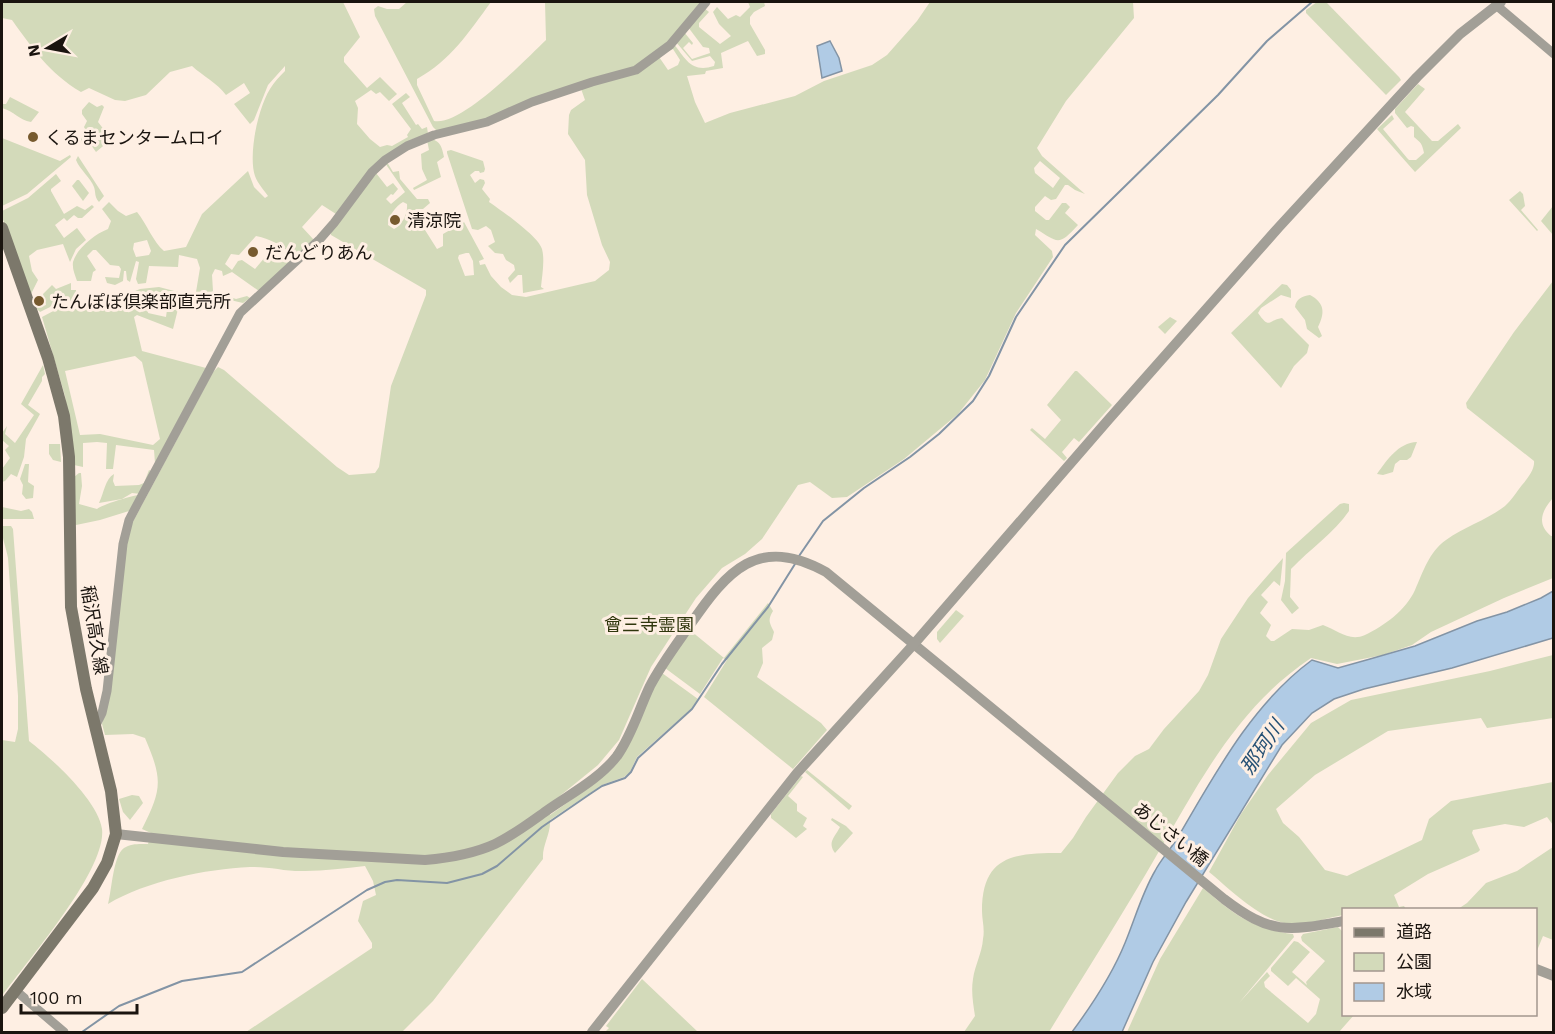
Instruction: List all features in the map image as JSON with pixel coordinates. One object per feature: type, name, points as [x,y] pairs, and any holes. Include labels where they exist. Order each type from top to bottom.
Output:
[{"type":"main road","name":"稲沢高久線","points":[[2,228],[48,356],[64,416],[69,457],[71,607],[78,650],[111,791],[116,834],[107,863],[93,888],[2,1008]]},
{"type":"street","points":[[95,727],[102,713],[107,691],[123,544],[129,520],[243,308],[289,269],[320,238],[372,172],[397,152],[434,135],[487,122],[532,102],[636,70],[670,45],[706,2]]},
{"type":"street","points":[[592,1032],[797,773],[914,644],[1279,226],[1442,51],[1498,3],[1554,54]]},
{"type":"street","name":"あじさい橋","points":[[116,834],[283,852],[425,860],[471,853],[495,844],[566,798],[606,768],[624,745],[659,670],[707,600],[734,571],[756,560],[784,556],[813,565],[826,572],[1224,899],[1257,921],[1276,928],[1300,928],[1342,921]]},
{"type":"street","points":[[1537,969],[1554,976]]},
{"type":"street","points":[[15,990],[64,1032]]},
{"type":"green space","points":[[2,2],[343,2],[360,37],[344,57],[344,62],[367,88],[380,77],[397,94],[389,101],[380,92],[376,94],[371,90],[355,101],[358,108],[357,124],[380,147],[392,146],[408,137],[411,129],[392,104],[406,93],[410,97],[402,103],[416,125],[418,124],[422,129],[427,127],[428,134],[410,140],[336,214],[322,205],[302,227],[314,240],[296,258],[278,244],[256,236],[239,255],[231,254],[225,264],[232,270],[238,261],[242,260],[255,269],[266,256],[273,261],[284,259],[290,264],[259,291],[232,272],[223,276],[222,271],[215,269],[212,275],[213,291],[236,299],[247,296],[250,298],[243,303],[196,292],[200,268],[197,259],[179,255],[178,267],[149,266],[146,283],[138,284],[136,279],[139,262],[136,261],[130,282],[124,271],[123,281],[115,285],[107,283],[105,277],[119,278],[121,269],[119,266],[110,265],[96,250],[93,250],[87,256],[96,270],[93,272],[91,281],[77,281],[73,267],[75,257],[87,242],[108,229],[111,221],[102,209],[109,202],[126,216],[137,212],[164,251],[186,247],[202,214],[248,171],[254,187],[265,198],[268,196],[255,176],[254,144],[258,119],[266,97],[273,84],[285,71],[285,66],[268,85],[254,120],[250,124],[234,104],[250,93],[244,83],[226,95],[192,66],[170,72],[146,95],[125,101],[115,100],[89,88],[81,92],[51,69],[12,20],[2,18]],"holes":[[[147,240],[151,251],[149,255],[136,257],[133,249],[134,243]]]},
{"type":"green space","name":"會三寺霊園","points":[[407,2],[491,2],[450,54],[417,79],[417,85],[434,121],[446,120],[460,114],[476,103],[509,76],[546,40],[545,2],[703,2],[657,54],[668,70],[678,65],[680,60],[673,49],[669,51],[674,44],[690,64],[700,68],[714,66],[715,62],[710,56],[692,61],[676,42],[684,32],[693,43],[692,45],[689,42],[683,48],[692,59],[710,53],[709,48],[703,47],[688,27],[704,8],[709,12],[699,23],[699,27],[720,44],[731,36],[719,24],[713,12],[717,7],[728,19],[736,15],[740,17],[750,7],[748,2],[764,2],[765,6],[750,17],[750,24],[765,54],[757,56],[748,41],[721,53],[723,68],[706,71],[705,74],[687,76],[695,102],[705,123],[730,113],[795,96],[824,81],[872,65],[887,55],[917,21],[930,2],[1133,2],[1134,18],[1066,101],[1037,148],[1042,156],[1085,194],[1065,185],[1056,199],[1051,200],[1045,196],[1035,207],[1035,211],[1049,220],[1062,203],[1066,203],[1070,207],[1065,213],[1078,225],[1066,237],[1058,240],[1036,229],[1035,235],[1052,251],[1053,257],[1016,313],[985,380],[958,414],[904,459],[847,497],[832,498],[810,482],[798,485],[762,539],[745,554],[722,568],[696,598],[651,667],[619,740],[598,765],[550,804],[550,815],[595,783],[662,673],[698,699],[692,708],[637,757],[630,772],[624,777],[602,785],[550,820],[543,859],[433,1001],[402,1032],[246,1032],[372,948],[372,943],[358,921],[363,901],[376,895],[373,881],[365,866],[305,871],[257,867],[233,868],[158,883],[108,904],[115,865],[120,852],[130,845],[148,844],[151,833],[142,829],[153,804],[158,784],[155,764],[145,738],[133,734],[105,735],[102,724],[128,531],[213,372],[218,367],[337,467],[349,475],[375,473],[379,467],[391,386],[426,290],[331,235],[330,231],[376,173],[387,187],[393,183],[398,189],[386,199],[391,204],[405,192],[385,163],[387,162],[393,172],[399,171],[400,179],[417,199],[428,199],[430,203],[423,209],[416,209],[410,218],[425,230],[437,249],[443,246],[443,234],[464,222],[484,259],[479,261],[480,265],[485,264],[491,276],[512,295],[526,297],[595,281],[609,270],[610,262],[602,245],[587,195],[585,160],[568,134],[571,110],[585,100],[579,83],[487,119],[437,131],[375,16],[374,9],[378,6],[399,9]],"holes":[[[1040,161],[1060,178],[1053,188],[1035,173],[1034,168]],[[403,202],[407,204],[407,212],[402,222],[394,229],[388,225],[388,222]],[[469,253],[473,261],[474,275],[465,276],[459,255]]]},
{"type":"green space","points":[[1317,2],[1326,2],[1399,77],[1401,80],[1386,95],[1306,13],[1306,10]]},
{"type":"green space","points":[[1418,84],[1425,89],[1405,112],[1432,141],[1438,141],[1458,124],[1461,128],[1415,172],[1377,129],[1392,115],[1394,119],[1383,129],[1407,158],[1416,160],[1424,153],[1423,147],[1414,137],[1414,127],[1407,128],[1395,113],[1395,109]]},
{"type":"green space","points":[[10,97],[39,112],[31,122],[2,108],[2,104],[6,104]]},
{"type":"green space","points":[[89,102],[97,107],[102,105],[104,107],[98,122],[105,131],[84,145],[79,141],[86,131],[84,127],[87,121],[82,110]]},
{"type":"green space","points":[[121,131],[96,152],[91,145],[101,138]]},
{"type":"green space","points":[[2,138],[60,161],[70,155],[71,157],[27,194],[2,206]]},
{"type":"green space","points":[[431,139],[439,143],[443,151],[444,157],[437,162],[441,177],[414,190],[413,188],[427,180],[422,169],[421,154],[429,150],[427,140]]},
{"type":"green space","points":[[451,150],[483,161],[484,172],[475,171],[470,175],[475,183],[480,179],[484,180],[482,189],[490,199],[489,202],[519,224],[539,244],[543,258],[541,287],[544,289],[523,293],[522,275],[518,275],[510,283],[508,278],[515,270],[514,265],[506,260],[503,254],[495,253],[488,246],[495,242],[491,230],[486,226],[478,230],[472,229],[447,153]]},
{"type":"green space","points":[[78,156],[104,196],[99,202],[93,184],[76,160]]},
{"type":"green space","points":[[56,174],[61,181],[51,191],[64,214],[77,206],[85,210],[92,205],[94,207],[82,218],[74,215],[67,221],[64,218],[55,225],[64,238],[77,228],[86,240],[76,249],[70,262],[63,244],[37,250],[29,256],[32,271],[38,280],[31,294],[2,217],[2,211],[28,198]]},
{"type":"green space","points":[[77,180],[89,193],[83,201],[72,186]]},
{"type":"green space","points":[[1520,191],[1523,194],[1525,206],[1521,210],[1537,231],[1509,200]]},
{"type":"green space","points":[[1553,206],[1553,235],[1541,221]]},
{"type":"green space","points":[[1553,281],[1553,498],[1546,507],[1542,522],[1546,531],[1553,536],[1553,578],[1431,632],[1412,645],[1383,655],[1337,664],[1311,658],[1285,677],[1262,699],[1223,746],[1049,1032],[964,1032],[975,1016],[972,984],[984,932],[982,911],[988,878],[1004,861],[1029,854],[1061,853],[1118,773],[1135,756],[1149,749],[1199,691],[1208,675],[1221,639],[1248,598],[1283,558],[1280,586],[1274,581],[1261,595],[1268,602],[1260,613],[1271,625],[1266,636],[1274,641],[1292,629],[1309,630],[1323,625],[1343,635],[1359,637],[1387,622],[1400,611],[1411,597],[1427,563],[1440,545],[1453,535],[1498,511],[1512,498],[1531,473],[1534,461],[1467,408],[1466,403],[1514,332]]},
{"type":"green space","points":[[71,283],[71,290],[76,290],[77,301],[61,302],[40,312],[36,308],[46,305],[43,294],[52,285],[56,289]]},
{"type":"green space","points":[[1282,284],[1287,285],[1291,290],[1291,298],[1281,295],[1261,308],[1258,313],[1267,323],[1282,318],[1309,345],[1307,353],[1294,366],[1281,388],[1231,333]]},
{"type":"green space","points":[[159,287],[182,293],[173,329],[137,315],[134,317],[142,351],[206,368],[155,463],[154,450],[116,445],[113,469],[106,469],[107,443],[97,442],[83,443],[83,467],[74,465],[65,396],[42,317],[59,308],[79,309],[101,305],[140,289]],"holes":[[[151,294],[169,295],[166,317],[148,313]],[[135,356],[142,362],[160,439],[153,445],[100,434],[80,435],[65,371]]]},
{"type":"green space","points":[[1310,295],[1319,301],[1322,309],[1318,327],[1322,336],[1319,338],[1307,329],[1305,320],[1295,307],[1300,298]]},
{"type":"green space","points":[[1170,317],[1177,321],[1165,334],[1158,327]]},
{"type":"green space","points":[[43,365],[45,374],[28,405],[40,414],[26,439],[24,457],[17,477],[11,474],[2,482],[2,469],[10,458],[5,450],[9,446],[2,440],[2,433],[7,426],[5,434],[15,443],[34,415],[21,404]]},
{"type":"green space","points":[[1075,371],[1112,405],[1079,442],[1074,438],[1062,452],[1067,458],[1064,461],[1030,430],[1032,428],[1045,439],[1061,420],[1047,405]]},
{"type":"green space","points":[[1417,442],[1411,457],[1395,464],[1393,472],[1377,474],[1389,458],[1404,445]]},
{"type":"green space","points":[[49,444],[60,444],[61,462],[53,460],[49,454]]},
{"type":"green space","points":[[25,464],[29,464],[28,482],[34,486],[33,498],[26,499],[22,494],[23,485],[20,479]]},
{"type":"green space","points":[[149,470],[153,472],[141,494],[132,493],[122,499],[99,503],[107,483],[114,474],[115,486],[139,485],[144,483]]},
{"type":"green space","points":[[81,473],[82,486],[79,504],[97,509],[117,500],[139,495],[129,511],[76,525],[73,522],[74,477]]},
{"type":"green space","points":[[1340,504],[1349,504],[1349,511],[1343,519],[1291,569],[1290,597],[1299,608],[1292,614],[1281,600],[1285,581],[1286,553]]},
{"type":"green space","points":[[2,507],[21,511],[29,509],[34,519],[2,519]]},
{"type":"green space","points":[[2,526],[11,526],[13,529],[29,741],[61,769],[83,793],[99,818],[102,829],[100,847],[79,891],[2,996],[2,740],[15,742],[18,729],[18,696],[8,558]]},
{"type":"green space","points":[[768,603],[773,611],[770,624],[774,632],[772,640],[762,648],[763,663],[757,677],[821,723],[827,730],[793,769],[704,697],[727,660],[723,658],[700,694],[665,668],[691,631],[724,658]]},
{"type":"green space","points":[[956,610],[964,616],[940,643],[937,639],[937,632]]},
{"type":"green space","points":[[1553,655],[1553,718],[1487,728],[1481,718],[1388,731],[1315,775],[1276,809],[1283,823],[1299,837],[1325,870],[1347,876],[1422,840],[1429,819],[1451,801],[1553,782],[1553,825],[1547,817],[1524,827],[1505,824],[1473,830],[1472,833],[1480,850],[1428,874],[1394,895],[1399,907],[1405,908],[1342,908],[1342,915],[1304,923],[1292,924],[1270,918],[1248,904],[1209,872],[1241,814],[1268,775],[1311,723],[1351,700],[1490,671]]},
{"type":"green space","points":[[807,770],[852,806],[849,810],[805,772]]},
{"type":"green space","points":[[801,776],[803,777],[788,796],[797,804],[797,811],[807,818],[803,826],[807,829],[796,838],[771,818],[771,814]]},
{"type":"green space","points":[[132,795],[139,796],[143,803],[130,820],[123,812],[119,799]]},
{"type":"green space","points":[[832,818],[853,833],[835,853],[832,843],[840,827],[831,820]]},
{"type":"green space","points":[[1553,847],[1553,940],[1543,936],[1537,951],[1537,908],[1460,908],[1486,883],[1517,871]]},
{"type":"green space","points":[[1203,888],[1254,924],[1293,934],[1294,937],[1239,1003],[1267,972],[1270,976],[1264,982],[1265,987],[1308,1023],[1316,1014],[1320,999],[1296,978],[1288,986],[1271,971],[1271,968],[1294,941],[1298,942],[1310,952],[1292,972],[1307,985],[1306,982],[1325,961],[1302,941],[1301,937],[1303,934],[1338,927],[1342,931],[1342,1016],[1353,1016],[1339,1032],[1127,1032],[1160,959]]},
{"type":"green space","points":[[642,979],[698,1032],[605,1032],[609,1028],[606,1026]]},
{"type":"water","points":[[830,41],[839,58],[842,71],[822,78],[817,46]]},
{"type":"water","name":"那珂川","points":[[1553,591],[1553,638],[1452,668],[1364,689],[1334,699],[1312,713],[1282,745],[1186,902],[1153,962],[1122,1032],[1072,1032],[1114,967],[1146,888],[1157,867],[1236,741],[1271,697],[1291,678],[1312,660],[1338,668],[1370,659],[1415,646],[1477,621],[1507,612]]},
{"type":"waterway","points":[[799,556],[823,521],[939,434],[973,401],[989,376],[1016,317],[1065,245],[1218,95],[1267,41],[1312,2]]},
{"type":"waterway","points":[[82,1032],[119,1006],[182,981],[242,972],[367,890],[385,882],[397,880],[447,883],[482,874],[497,866],[542,827],[602,786],[625,778],[631,772],[638,758],[692,709],[722,664],[768,607],[795,564]]},
{"type":"place","name":"くるまセンタームロイ","points":[[33,137]]},
{"type":"place","name":"清涼院","points":[[395,220]]},
{"type":"place","name":"だんどりあん","points":[[253,252]]},
{"type":"place","name":"たんぽぽ倶楽部直売所","points":[[39,301]]}]
